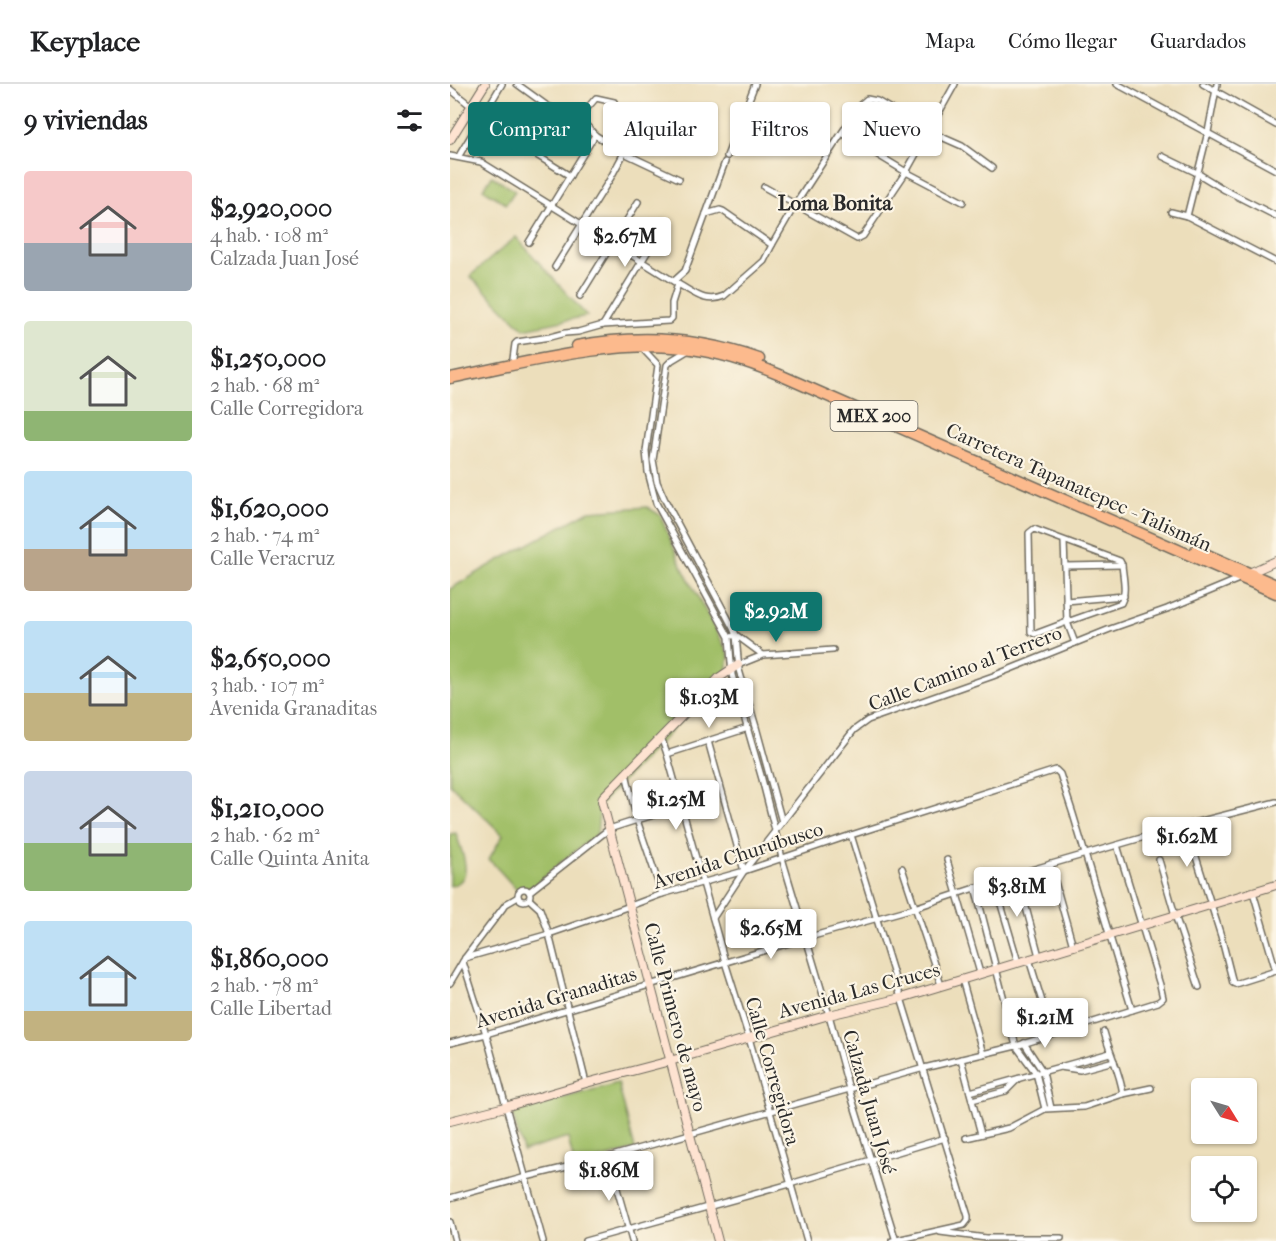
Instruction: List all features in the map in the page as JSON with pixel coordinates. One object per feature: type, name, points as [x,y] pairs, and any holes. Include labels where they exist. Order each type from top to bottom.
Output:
[{"type":"highway","name":"Carretera Tapanatepec - Talismán","points":[[450,371],[596,342],[650,339],[692,342],[740,352],[1245,576],[1276,593]]},
{"type":"highway","name":"Carretera Tapanatepec - Talismán","points":[[450,378],[586,351],[641,347],[691,348],[754,364],[1245,576],[1276,585]]},
{"type":"street","points":[[473,102],[484,84]]},
{"type":"street","points":[[460,154],[502,84]]},
{"type":"street","points":[[517,84],[542,102]]},
{"type":"street","points":[[513,358],[517,342],[581,332],[603,325],[669,321],[672,318],[676,283],[685,271],[755,84]]},
{"type":"street","points":[[942,107],[955,84]]},
{"type":"street","points":[[1116,84],[1276,170]]},
{"type":"street","points":[[1203,84],[1276,124]]},
{"type":"street","points":[[1187,216],[1208,132],[1217,84]]},
{"type":"street","points":[[450,89],[468,104]]},
{"type":"street","points":[[590,102],[596,98],[614,102]]},
{"type":"street","points":[[864,102],[867,99],[880,102]]},
{"type":"street","points":[[450,140],[468,111]]},
{"type":"street","points":[[591,131],[603,140]]},
{"type":"street","points":[[450,156],[481,162],[706,300],[724,296],[764,261],[795,205],[842,133]]},
{"type":"street","points":[[529,243],[595,135]]},
{"type":"street","points":[[942,137],[962,146],[992,168]]},
{"type":"street","points":[[538,156],[570,176]]},
{"type":"street","points":[[555,267],[582,226],[622,156]]},
{"type":"street","points":[[630,156],[679,179]]},
{"type":"street","points":[[880,156],[963,202]]},
{"type":"street","points":[[765,187],[857,238],[863,236],[915,156]]},
{"type":"street","points":[[1162,156],[1276,216]]},
{"type":"street","points":[[580,296],[638,202]]},
{"type":"street","points":[[706,214],[723,211],[772,245]]},
{"type":"street","points":[[1172,212],[1187,216],[1276,262]]},
{"type":"street","points":[[603,325],[665,223]]},
{"type":"street","points":[[641,347],[658,365],[667,365]]},
{"type":"street","points":[[691,348],[667,365],[653,460],[657,482],[665,500],[736,635],[734,663]]},
{"type":"street","points":[[658,365],[646,451],[648,472],[656,503],[729,637],[734,663],[756,727],[782,822]]},
{"type":"street","points":[[1034,530],[1064,542],[1120,561],[1124,596],[1121,603],[1035,634],[1031,632],[1029,533],[1034,530]]},
{"type":"street","points":[[1064,542],[1067,622],[1075,643]]},
{"type":"street","points":[[1245,576],[1276,561]]},
{"type":"street","points":[[1065,566],[1122,565]]},
{"type":"street","name":"Calle Camino al Terrero","points":[[713,918],[775,830],[854,730],[868,720],[993,676],[1110,629],[1167,609],[1245,576]]},
{"type":"street","points":[[1066,601],[1124,596]]},
{"type":"street","points":[[729,637],[736,635]]},
{"type":"street","points":[[736,635],[763,655]]},
{"type":"street","points":[[662,894],[637,820],[626,773],[734,663],[763,655],[833,650]]},
{"type":"street","name":"Calzada Juan José","points":[[734,663],[747,729],[782,858],[895,1241]]},
{"type":"street","points":[[667,754],[756,727]]},
{"type":"street","name":"Calle Corregidora","points":[[661,737],[807,1241]]},
{"type":"street","points":[[708,741],[744,871]]},
{"type":"street","name":"Avenida Churubusco","points":[[464,960],[549,934],[662,894],[744,871],[1056,770],[1059,772],[1085,855]]},
{"type":"street","name":"Calle Primero de mayo","points":[[626,773],[603,797],[602,801],[718,1241]]},
{"type":"street","name":"Avenida Granaditas","points":[[450,1043],[914,908],[1050,864],[1276,801]]},
{"type":"street","points":[[529,892],[609,829],[681,807]]},
{"type":"street","points":[[1186,825],[1235,984],[1276,971],[1253,892]]},
{"type":"street","points":[[851,835],[969,1216],[964,1225],[895,1241]]},
{"type":"street","points":[[450,1198],[608,1157],[924,1068],[1016,1046],[1158,1002],[1163,998],[1117,845]]},
{"type":"street","points":[[1085,855],[1131,1010]]},
{"type":"street","points":[[946,860],[980,973]]},
{"type":"street","points":[[1159,860],[1199,987]]},
{"type":"street","points":[[1050,864],[1073,946]]},
{"type":"street","points":[[902,868],[941,985]]},
{"type":"street","points":[[1017,874],[1040,956]]},
{"type":"street","points":[[994,881],[1018,962]]},
{"type":"street","name":"Avenida Las Cruces","points":[[450,1121],[829,1015],[901,998],[1276,885]]},
{"type":"street","points":[[975,887],[1016,1046],[1036,1074],[1048,1109]]},
{"type":"street","points":[[450,983],[464,960],[506,904],[518,897],[521,890],[525,889],[529,892]]},
{"type":"street","points":[[529,892],[529,899]]},
{"type":"street","points":[[518,897],[524,902],[529,899]]},
{"type":"street","points":[[529,899],[540,909],[549,934],[586,1083]]},
{"type":"street","points":[[1029,959],[1052,1034]]},
{"type":"street","points":[[464,960],[543,1241]]},
{"type":"street","points":[[962,979],[983,1054]]},
{"type":"street","points":[[1104,1032],[1121,1078],[1124,1094]]},
{"type":"street","points":[[1024,1043],[1044,1072],[1048,1109]]},
{"type":"street","points":[[970,1092],[1110,1053]]},
{"type":"street","points":[[961,1059],[981,1134]]},
{"type":"street","points":[[1059,1067],[1080,1070],[1114,1061]]},
{"type":"street","points":[[972,1101],[1006,1091],[1018,1078]]},
{"type":"street","points":[[966,1138],[1009,1128],[1048,1109],[1084,1107],[1151,1088]]},
{"type":"street","points":[[585,1241],[945,1138]]},
{"type":"street","points":[[608,1157],[632,1241]]},
{"type":"street","points":[[450,1222],[455,1241]]},
{"type":"street","points":[[932,1231],[986,1238],[1061,1238]]},
{"type":"green space","points":[[492,176],[515,191],[506,204],[483,189]]},
{"type":"green space","points":[[516,237],[587,316],[524,329],[470,276]]},
{"type":"green space","points":[[647,507],[660,515],[681,565],[729,655],[727,676],[600,805],[597,834],[532,888],[516,889],[489,859],[503,835],[450,784],[450,589],[589,511]]},
{"type":"green space","points":[[456,833],[465,871],[458,883],[450,886],[450,834]]},
{"type":"green space","points":[[618,1083],[635,1149],[575,1167],[568,1138],[523,1151],[512,1112]]},
{"type":"district","name":"Loma Bonita","points":[[835,203]]}]
